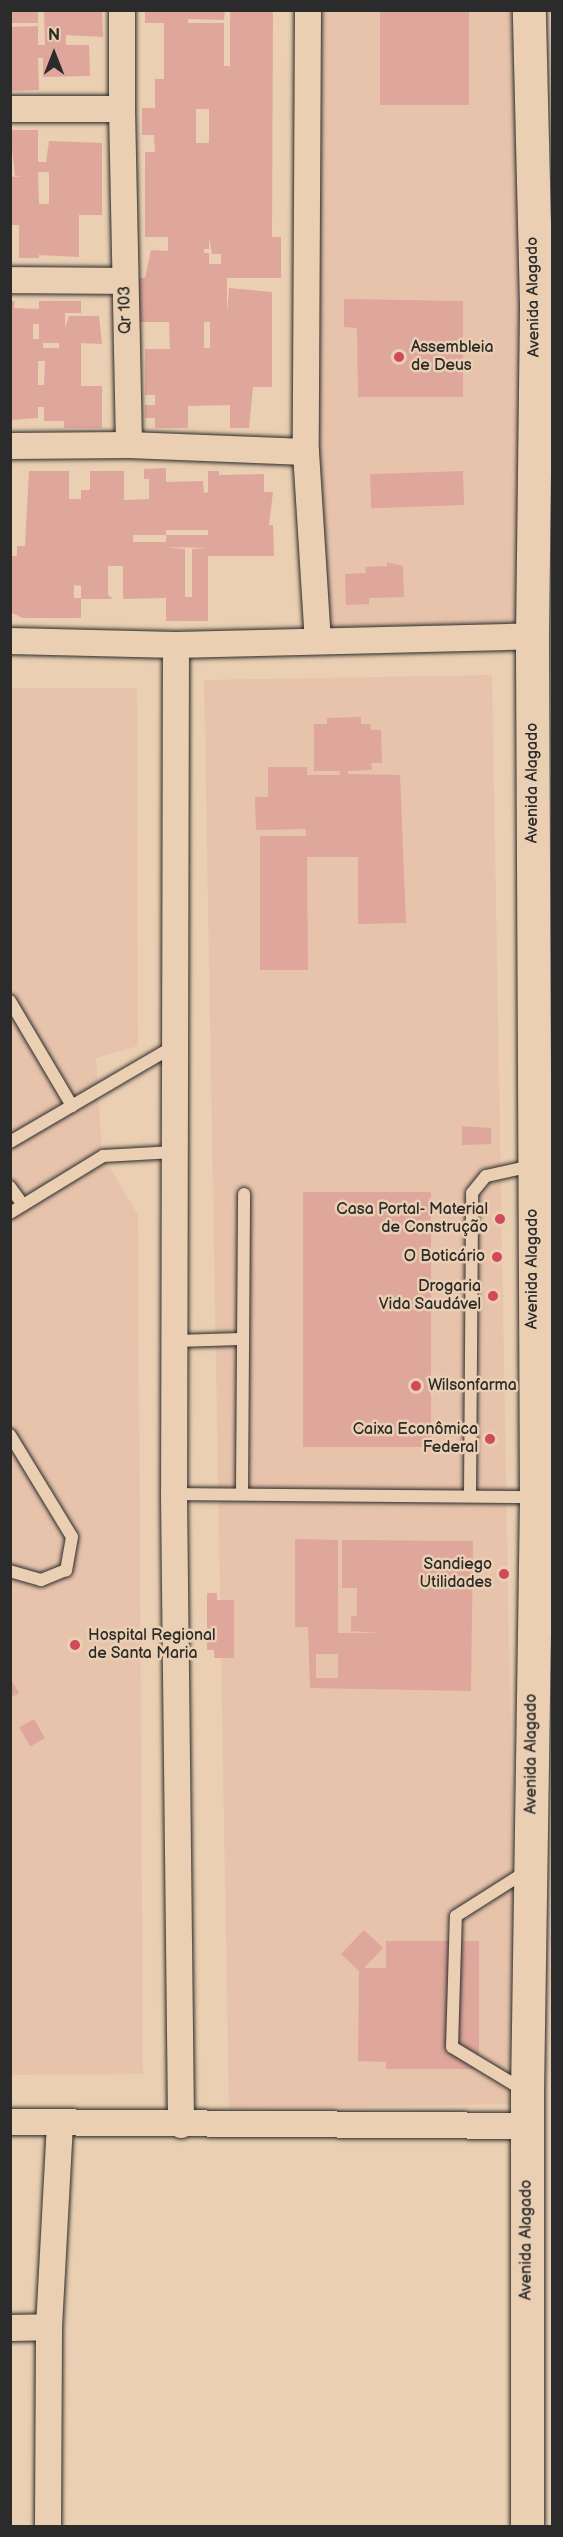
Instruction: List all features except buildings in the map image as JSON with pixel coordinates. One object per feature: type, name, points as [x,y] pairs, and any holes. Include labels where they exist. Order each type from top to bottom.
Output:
[{"type":"main road","name":"Avenida Alagado","points":[[527,2526],[527,2093],[538,1854],[542,1622],[536,1497],[532,636],[544,304],[529,76],[529,10]]},
{"type":"main road","points":[[529,76],[552,112]]},
{"type":"main road","points":[[552,143],[552,248]]},
{"type":"street","name":"Qr 103","points":[[122,10],[129,445]]},
{"type":"street","points":[[308,10],[306,452],[318,641]]},
{"type":"street","points":[[10,109],[122,109]]},
{"type":"street","points":[[10,280],[125,281]]},
{"type":"street","points":[[10,447],[129,445],[306,452]]},
{"type":"street","points":[[10,641],[176,645],[532,636]]},
{"type":"street","points":[[176,645],[178,1044],[174,1152],[174,1494],[181,2125]]},
{"type":"street","points":[[10,2122],[527,2126]]},
{"type":"street","points":[[48,2526],[49,2327],[60,2124]]},
{"type":"street","points":[[10,2328],[49,2327]]},
{"type":"lane","points":[[10,1000],[72,1106]]},
{"type":"lane","points":[[10,1142],[178,1044]]},
{"type":"lane","points":[[10,1213],[103,1156],[174,1152]]},
{"type":"lane","points":[[470,1496],[472,1193],[486,1176],[533,1166]]},
{"type":"lane","points":[[10,1187],[23,1206]]},
{"type":"lane","points":[[242,1492],[243,1194]]},
{"type":"lane","points":[[174,1341],[243,1339]]},
{"type":"lane","points":[[10,1435],[72,1537],[66,1570],[41,1580],[24,1578],[10,1571]]},
{"type":"lane","points":[[174,1494],[242,1492],[536,1497]]},
{"type":"lane","points":[[527,2093],[452,2047],[456,1916],[538,1854]]},
{"type":"shaded area","points":[[316,11],[532,11],[532,641],[316,641]]},
{"type":"shaded area","points":[[492,675],[517,2104],[229,2109],[204,680]]},
{"type":"shaded area","name":"Hospital Regional de Santa Maria","points":[[10,688],[137,688],[138,1046],[96,1058],[102,1154],[138,1215],[143,2074],[11,2075]]},
{"type":"place","name":"Assembleia de Deus","points":[[399,357]]},
{"type":"place","name":"Casa Portal- Material de Construção","points":[[500,1219]]},
{"type":"place","name":"O Boticário","points":[[497,1257]]},
{"type":"place","name":"Drogaria Vida Saudável","points":[[493,1296]]},
{"type":"place","name":"Wilsonfarma","points":[[416,1386]]},
{"type":"place","name":"Caixa Econômica Federal","points":[[490,1439]]},
{"type":"place","name":"Sandiego Utilidades","points":[[504,1574]]},
{"type":"place","name":"Hospital Regional de Santa Maria","points":[[75,1645]]}]
